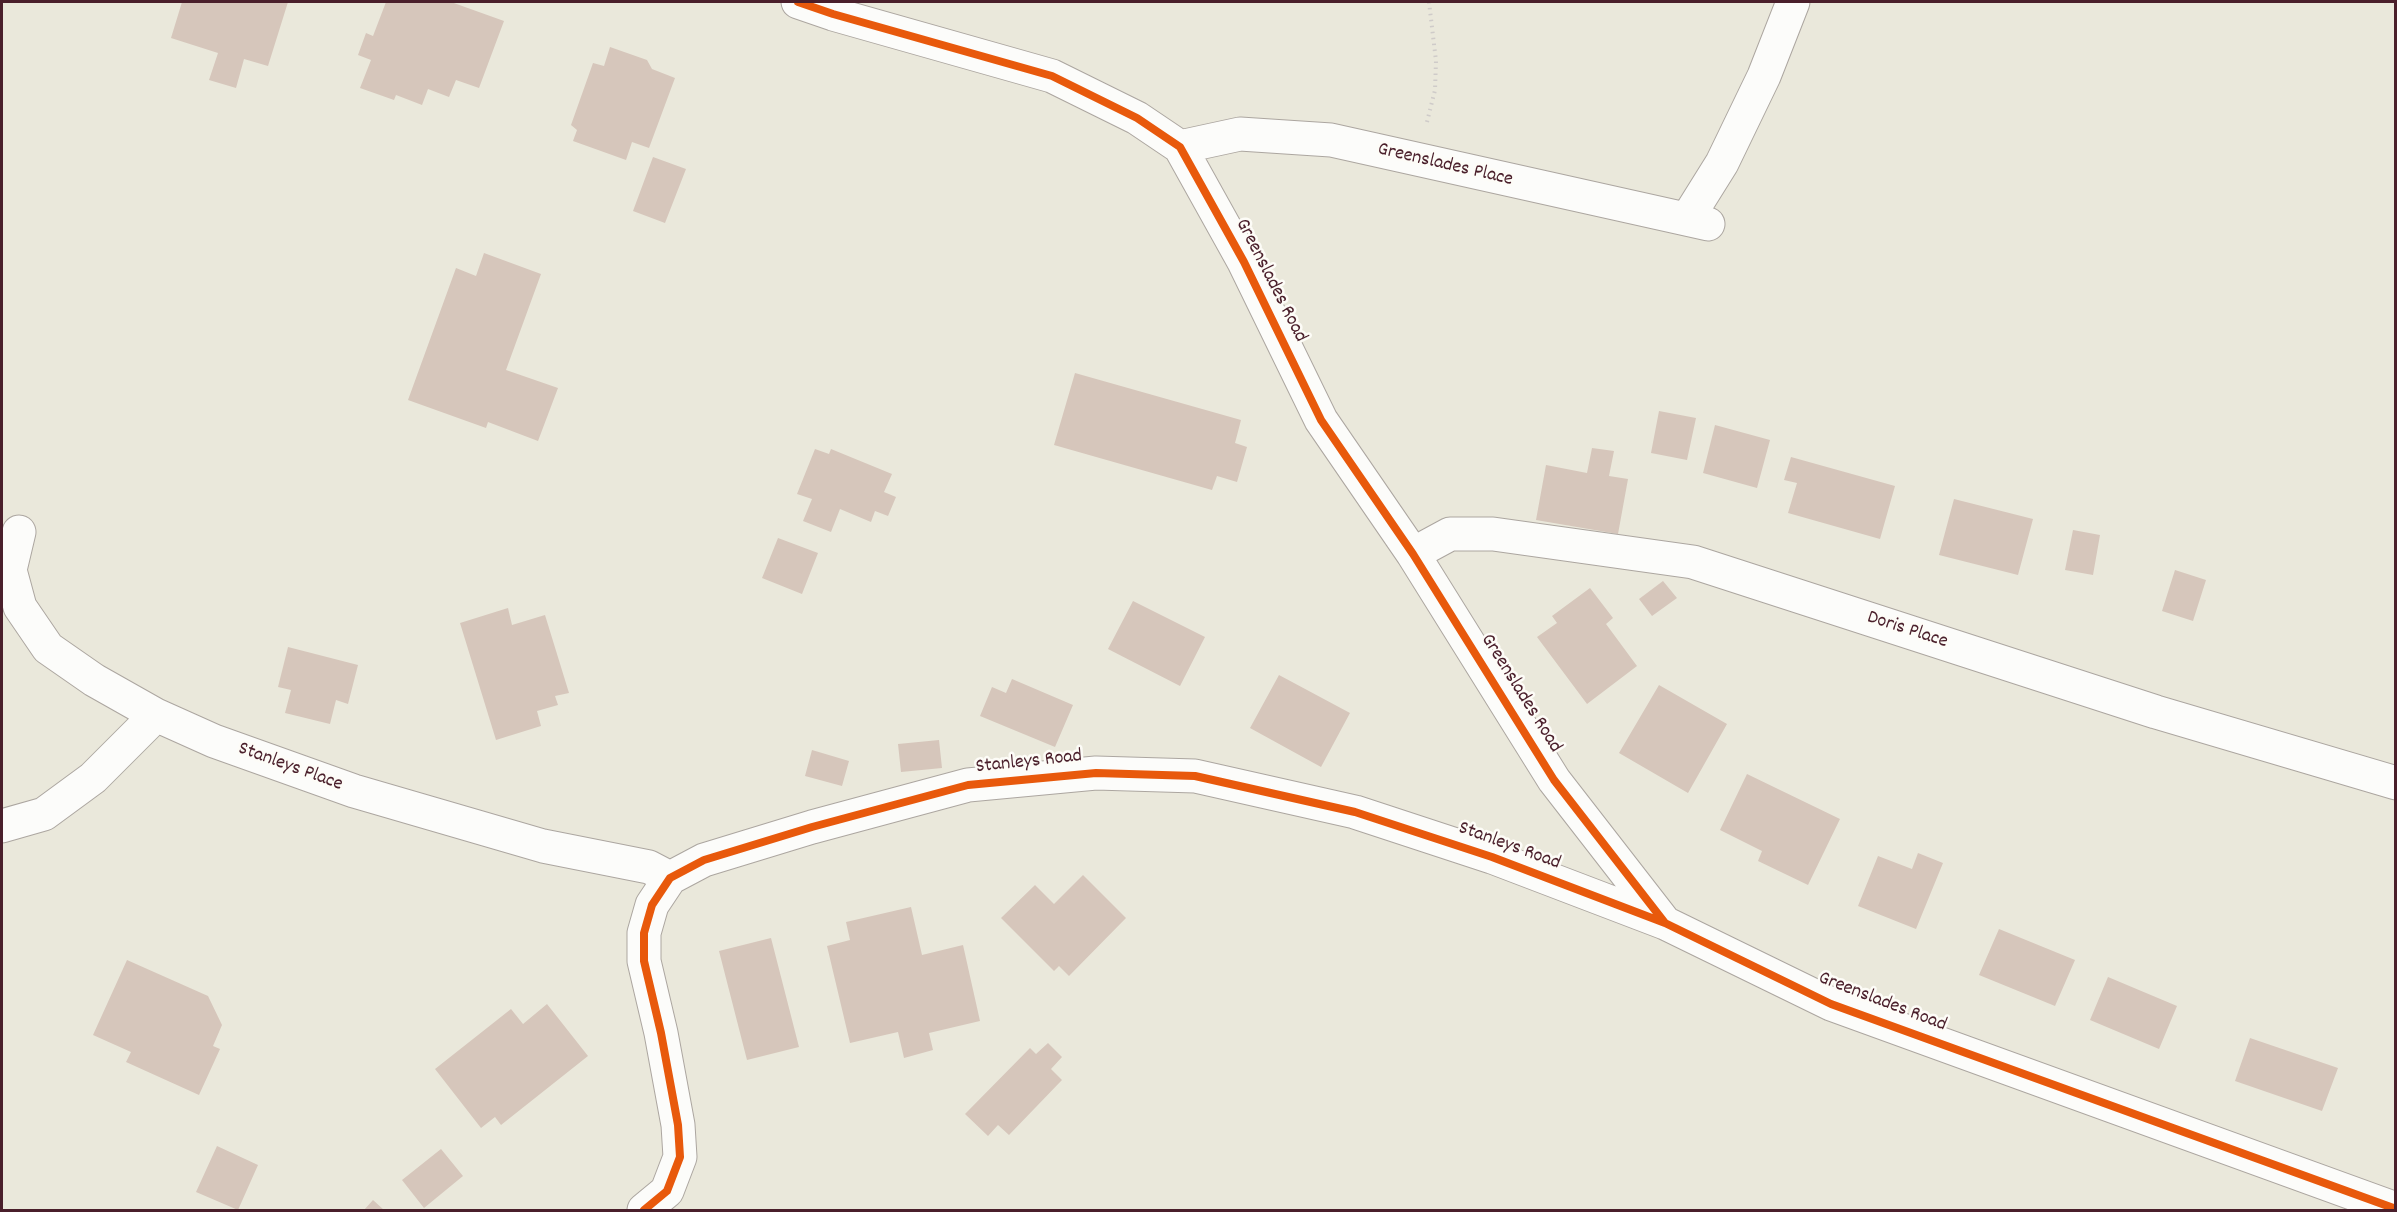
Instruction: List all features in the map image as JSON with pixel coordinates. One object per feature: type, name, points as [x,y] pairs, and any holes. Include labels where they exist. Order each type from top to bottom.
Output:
[{"type":"street","name":"Greenslades Road","points":[[798,2],[1052,76],[1137,118],[1180,147],[1244,262],[1321,420],[1413,554],[1554,780],[1665,923],[1831,1004],[2396,1209]]},
{"type":"street","name":"Greenslades Place","points":[[1180,147],[1240,134],[1331,140],[1697,221],[1764,76],[1793,2]]},
{"type":"street","name":"Stanleys Place","points":[[19,532],[10,570],[20,607],[48,648],[94,680],[156,715],[214,741],[354,791],[543,846],[649,867],[670,878]]},
{"type":"street","name":"Doris Place","points":[[1413,554],[1450,534],[1493,534],[1693,562],[2156,711],[2396,783]]},
{"type":"street","points":[[2,826],[44,814],[85,784],[156,715]]},
{"type":"street","name":"Stanleys Road","points":[[644,1210],[667,1191],[680,1157],[678,1125],[661,1033],[644,961],[644,933],[652,905],[670,878],[705,860],[812,827],[968,785],[1096,773],[1195,776],[1355,812],[1492,857],[1665,923]]},
{"type":"path","points":[[1418,160],[1435,90],[1436,62],[1429,2]]},
{"type":"building","points":[[182,2],[288,2],[268,66],[244,59],[236,88],[209,80],[218,53],[171,38]]},
{"type":"building","points":[[386,2],[451,2],[504,21],[479,88],[456,80],[449,97],[428,89],[422,105],[396,95],[394,100],[360,88],[371,60],[358,55],[366,33],[373,36]]},
{"type":"building","points":[[610,47],[647,60],[652,69],[675,78],[649,148],[632,142],[626,160],[573,141],[577,130],[571,125],[593,63],[604,66]]},
{"type":"building","points":[[653,157],[686,169],[665,223],[633,211]]},
{"type":"building","points":[[484,253],[541,274],[506,370],[558,388],[538,441],[488,422],[486,428],[408,400],[456,268],[476,276]]},
{"type":"building","points":[[1075,373],[1241,420],[1235,443],[1247,447],[1237,482],[1217,476],[1212,490],[1054,445]]},
{"type":"building","points":[[1659,411],[1696,418],[1687,460],[1651,453]]},
{"type":"building","points":[[1715,425],[1770,440],[1757,488],[1703,473]]},
{"type":"building","points":[[1592,448],[1614,451],[1609,476],[1628,479],[1618,534],[1536,520],[1546,465],[1587,473]]},
{"type":"building","points":[[815,449],[829,454],[831,449],[892,474],[884,492],[896,497],[888,516],[875,511],[871,522],[840,509],[831,532],[803,521],[812,499],[797,494]]},
{"type":"building","points":[[1791,457],[1895,486],[1880,539],[1788,513],[1797,483],[1784,480]]},
{"type":"building","points":[[1954,499],[2033,519],[2018,575],[1939,555]]},
{"type":"building","points":[[2073,530],[2100,535],[2093,575],[2065,570]]},
{"type":"building","points":[[778,538],[818,553],[802,594],[762,578]]},
{"type":"building","points":[[2175,570],[2206,580],[2193,621],[2162,611]]},
{"type":"building","points":[[1663,581],[1677,598],[1652,616],[1639,599]]},
{"type":"building","points":[[1590,588],[1613,618],[1606,624],[1637,666],[1587,704],[1537,637],[1557,623],[1552,616]]},
{"type":"building","points":[[1133,601],[1205,637],[1180,686],[1108,649]]},
{"type":"building","points":[[508,608],[512,625],[545,615],[569,693],[555,696],[558,705],[537,711],[541,726],[496,740],[460,623]]},
{"type":"building","points":[[288,647],[358,665],[348,704],[336,700],[330,724],[285,713],[291,690],[278,687]]},
{"type":"building","points":[[1279,675],[1350,713],[1321,767],[1250,728]]},
{"type":"building","points":[[1012,679],[1073,705],[1055,747],[980,716],[992,687],[1006,693]]},
{"type":"building","points":[[1659,685],[1727,724],[1688,793],[1619,753]]},
{"type":"building","points":[[939,740],[942,768],[901,772],[898,744]]},
{"type":"building","points":[[812,750],[849,761],[842,786],[805,776]]},
{"type":"building","points":[[1747,774],[1840,819],[1808,885],[1758,861],[1762,851],[1720,830]]},
{"type":"building","points":[[1918,853],[1943,863],[1916,929],[1858,906],[1878,856],[1912,869]]},
{"type":"building","points":[[1083,875],[1126,918],[1069,976],[1059,966],[1054,971],[1001,918],[1035,885],[1054,904]]},
{"type":"building","points":[[911,907],[922,955],[963,945],[980,1021],[929,1033],[933,1050],[904,1058],[898,1032],[850,1043],[827,946],[850,940],[846,922]]},
{"type":"building","points":[[1999,929],[2075,960],[2055,1006],[1979,975]]},
{"type":"building","points":[[771,938],[799,1047],[747,1060],[719,951]]},
{"type":"building","points":[[127,960],[208,996],[222,1025],[213,1046],[220,1049],[199,1095],[126,1062],[131,1052],[93,1035]]},
{"type":"building","points":[[2108,977],[2177,1006],[2159,1049],[2090,1020]]},
{"type":"building","points":[[547,1004],[588,1056],[501,1125],[495,1117],[481,1128],[435,1069],[511,1009],[523,1024]]},
{"type":"building","points":[[2250,1038],[2338,1068],[2322,1111],[2235,1081]]},
{"type":"building","points":[[1048,1043],[1062,1057],[1051,1069],[1062,1080],[1009,1135],[998,1125],[988,1136],[965,1114],[1030,1048],[1036,1054]]},
{"type":"building","points":[[217,1146],[258,1165],[238,1210],[196,1192]]},
{"type":"building","points":[[441,1149],[463,1176],[424,1208],[402,1180]]},
{"type":"building","points":[[373,1200],[384,1210],[364,1210]]},
{"type":"cycle path","points":[[798,2],[1052,76],[1137,118],[1180,147],[1244,262],[1321,420],[1413,554],[1554,780],[1665,923],[1831,1004],[2396,1209]]},
{"type":"cycle path","points":[[644,1210],[667,1191],[680,1157],[678,1125],[661,1033],[644,961],[644,933],[652,905],[670,878],[704,860],[812,827],[968,785],[1096,773],[1195,776],[1355,812],[1492,857],[1665,923]]}]
